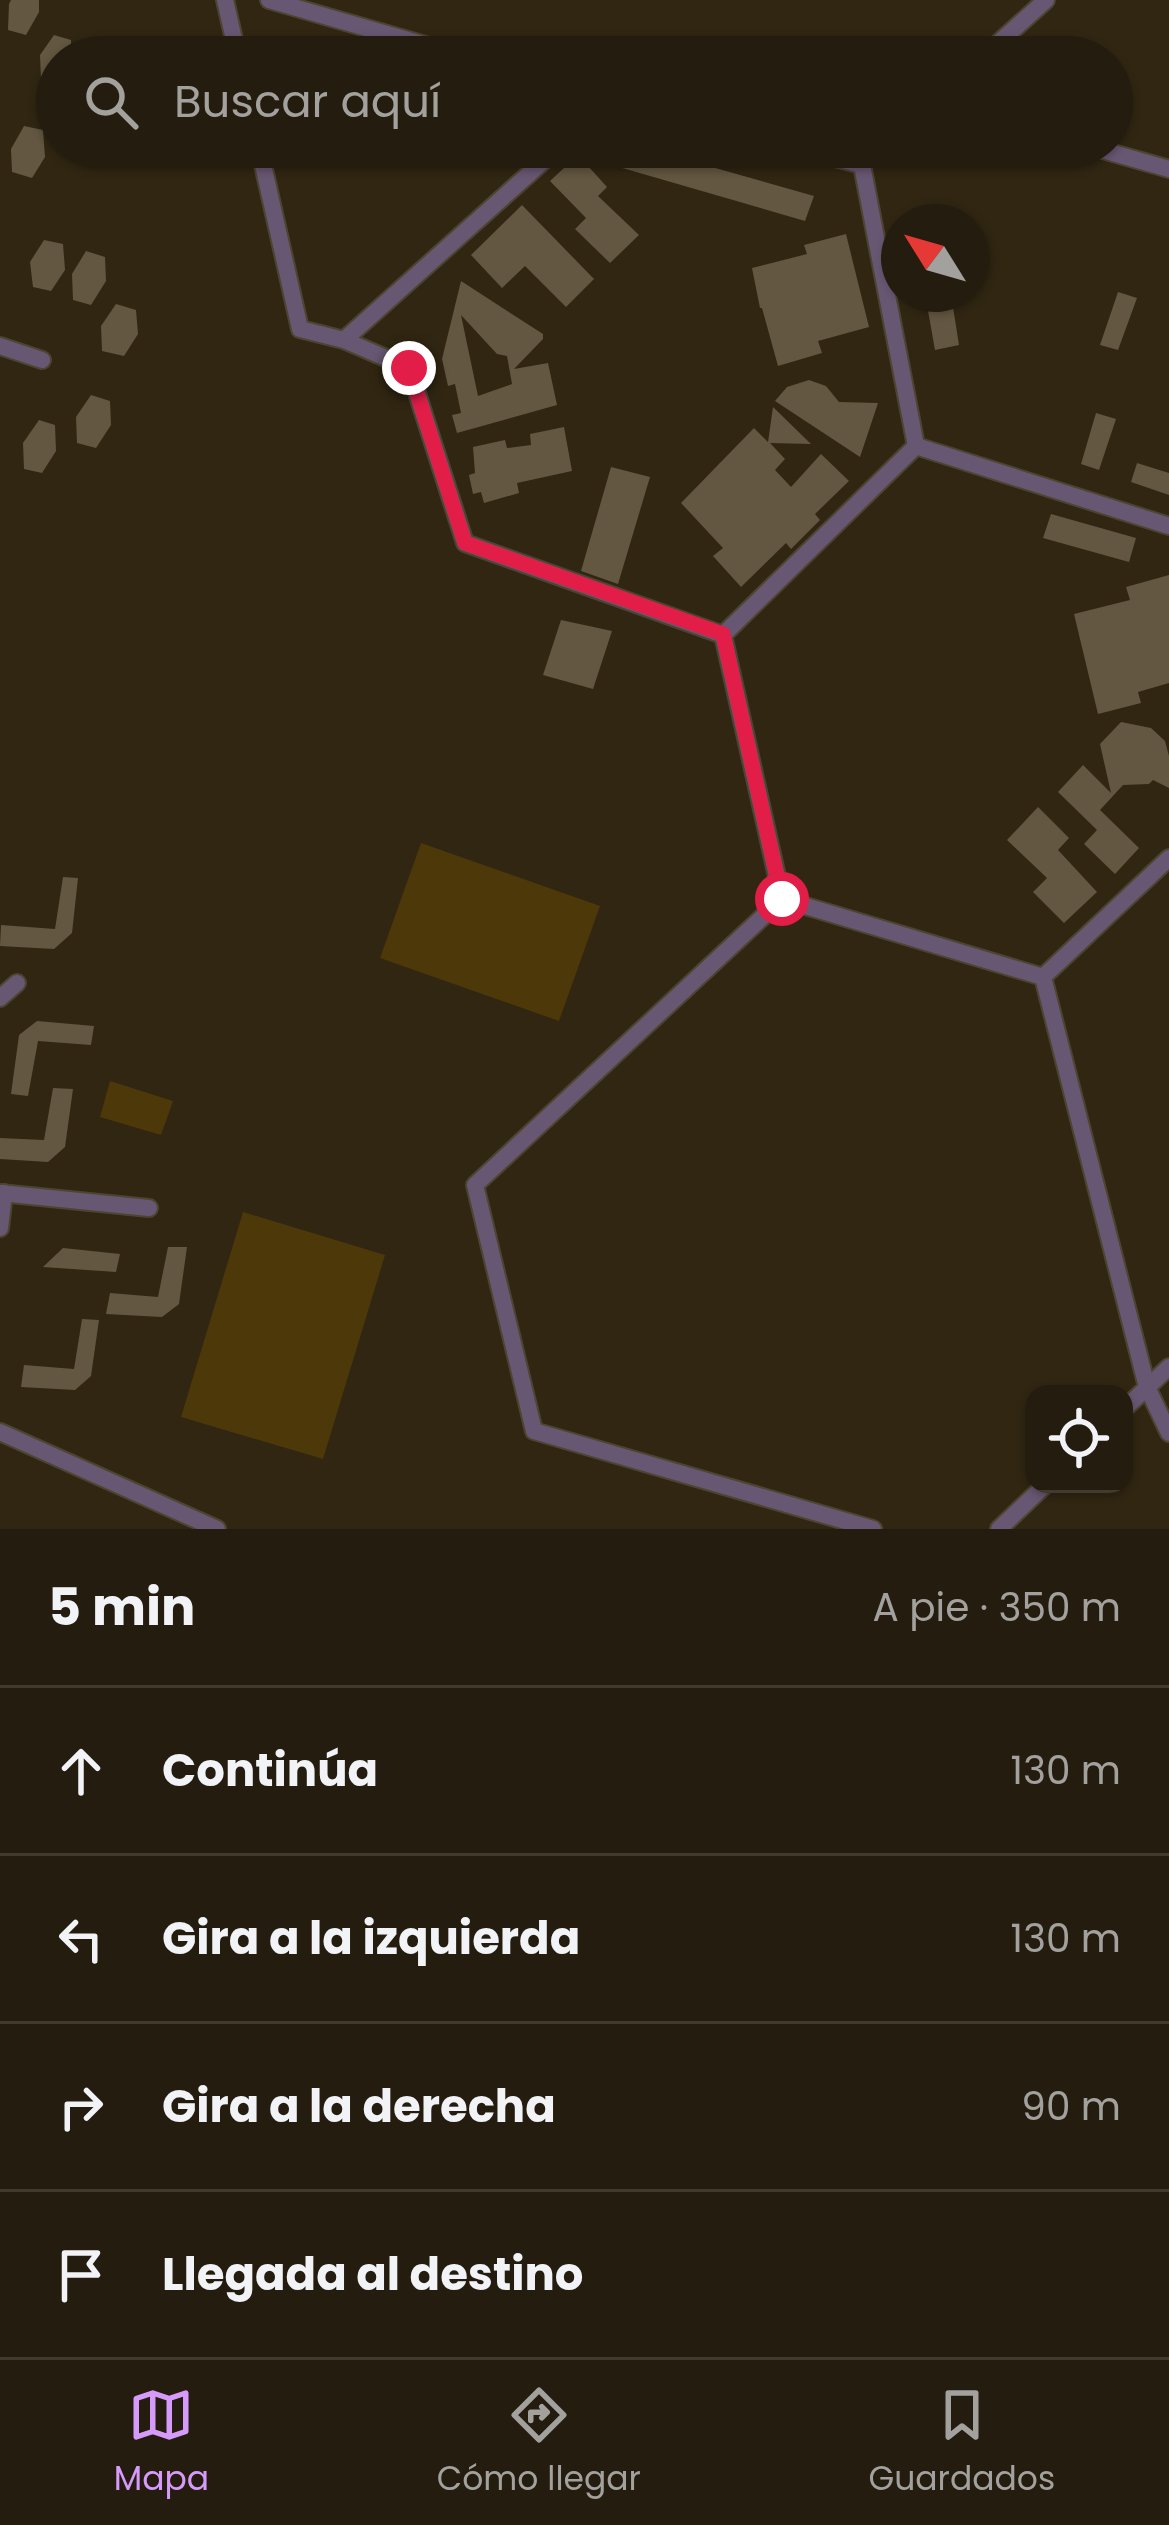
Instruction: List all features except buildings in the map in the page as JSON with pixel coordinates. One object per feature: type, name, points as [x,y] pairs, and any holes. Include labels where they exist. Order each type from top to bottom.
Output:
[{"type":"street","points":[[225,0],[233,36]]},
{"type":"street","points":[[269,0],[393,36]]},
{"type":"street","points":[[1006,36],[1046,0]]},
{"type":"street","points":[[1133,159],[1169,170]]},
{"type":"street","points":[[264,168],[300,329],[344,340],[409,368],[465,543],[723,634]]},
{"type":"street","points":[[344,340],[536,168]]},
{"type":"street","points":[[863,168],[916,446]]},
{"type":"street","points":[[0,346],[42,359]]},
{"type":"street","points":[[723,634],[916,446]]},
{"type":"street","points":[[916,446],[1169,526]]},
{"type":"street","points":[[723,634],[782,899]]},
{"type":"street","points":[[1043,977],[1169,858]]},
{"type":"street","points":[[782,899],[1043,977]]},
{"type":"street","points":[[782,899],[475,1185],[534,1431],[874,1529]]},
{"type":"street","points":[[1043,977],[1147,1387],[1169,1433]]},
{"type":"street","points":[[0,998],[17,983]]},
{"type":"street","points":[[0,1228],[2,1193],[149,1208]]},
{"type":"street","points":[[1133,1400],[1169,1367]]},
{"type":"street","points":[[0,1432],[217,1529]]},
{"type":"street","points":[[998,1529],[1036,1493]]},
{"type":"shaded area","points":[[421,843],[600,906],[559,1021],[380,958]]},
{"type":"shaded area","points":[[110,1081],[173,1101],[161,1135],[100,1117]]},
{"type":"shaded area","points":[[243,1212],[385,1255],[323,1459],[181,1417]]},
{"type":"route","points":[[409,368],[465,543],[723,634],[782,899]]}]
